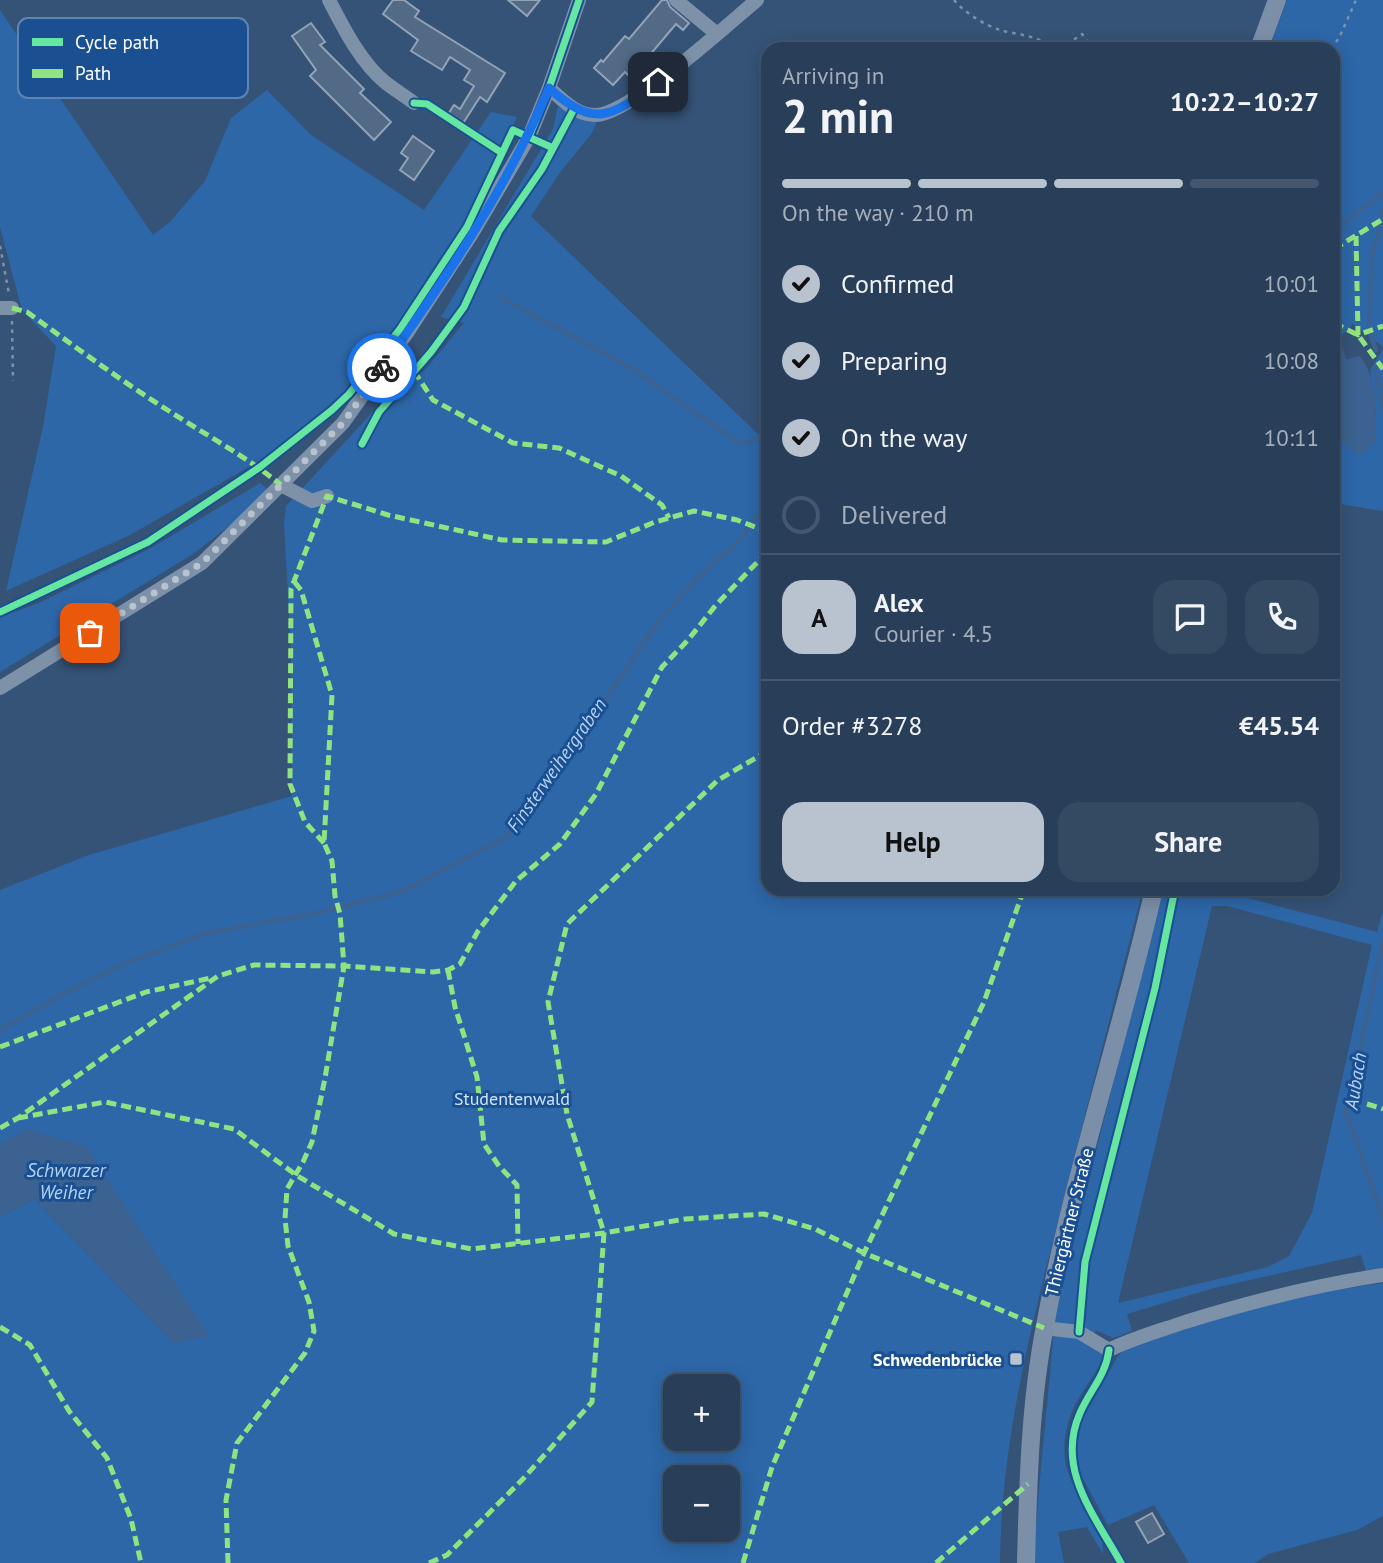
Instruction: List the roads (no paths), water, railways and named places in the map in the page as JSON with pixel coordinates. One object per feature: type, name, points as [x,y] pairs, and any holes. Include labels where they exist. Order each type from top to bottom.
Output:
[{"type":"main road","points":[[1262,42],[1277,0]]},
{"type":"main road","name":"Thiergärtner Straße","points":[[1026,1563],[1033,1422],[1044,1328],[1066,1223],[1136,972],[1152,896]]},
{"type":"street","points":[[330,0],[342,26],[362,56],[384,82],[414,103]]},
{"type":"street","points":[[0,688],[202,563],[343,423],[407,333],[473,232],[529,136],[549,88],[579,0]]},
{"type":"street","points":[[676,0],[717,34]]},
{"type":"street","points":[[549,88],[574,109],[585,114],[605,114],[641,94],[757,0]]},
{"type":"street","points":[[281,485],[312,501],[327,496]]},
{"type":"street","points":[[1044,1328],[1079,1332],[1109,1350],[1127,1341],[1219,1312],[1292,1293],[1383,1275]]},
{"type":"water","points":[[1360,356],[1370,376],[1375,397],[1375,442],[1359,456],[1340,439],[1340,363]]},
{"type":"water","name":"Schwarzer Weiher","points":[[26,1129],[86,1146],[209,1336],[173,1343],[35,1199],[0,1217],[0,1144]]},
{"type":"waterway","name":"Finsterweihergraben","points":[[1340,226],[1383,193]]},
{"type":"waterway","name":"Aubach","points":[[1382,216],[1383,210]]},
{"type":"waterway","name":"Aubach","points":[[1369,327],[1372,256],[1380,225]]},
{"type":"waterway","points":[[502,298],[633,369],[740,444],[761,438]]},
{"type":"waterway","name":"Aubach","points":[[1370,334],[1376,350]]},
{"type":"waterway","points":[[1340,348],[1344,360]]},
{"type":"waterway","name":"Aubach","points":[[1375,366],[1383,410]]},
{"type":"waterway","name":"Finsterweihergraben","points":[[0,1030],[123,964],[206,933],[308,915],[403,891],[506,837],[563,752],[589,724],[657,623],[695,581],[740,539],[761,511]]},
{"type":"waterway","name":"Aubach","points":[[1383,942],[1346,1112],[1383,1218]]},
{"type":"place","name":"Schwedenbrücke","points":[[1016,1359]]},
{"type":"park label","name":"Studentenwald","points":[[512,1098]]}]
